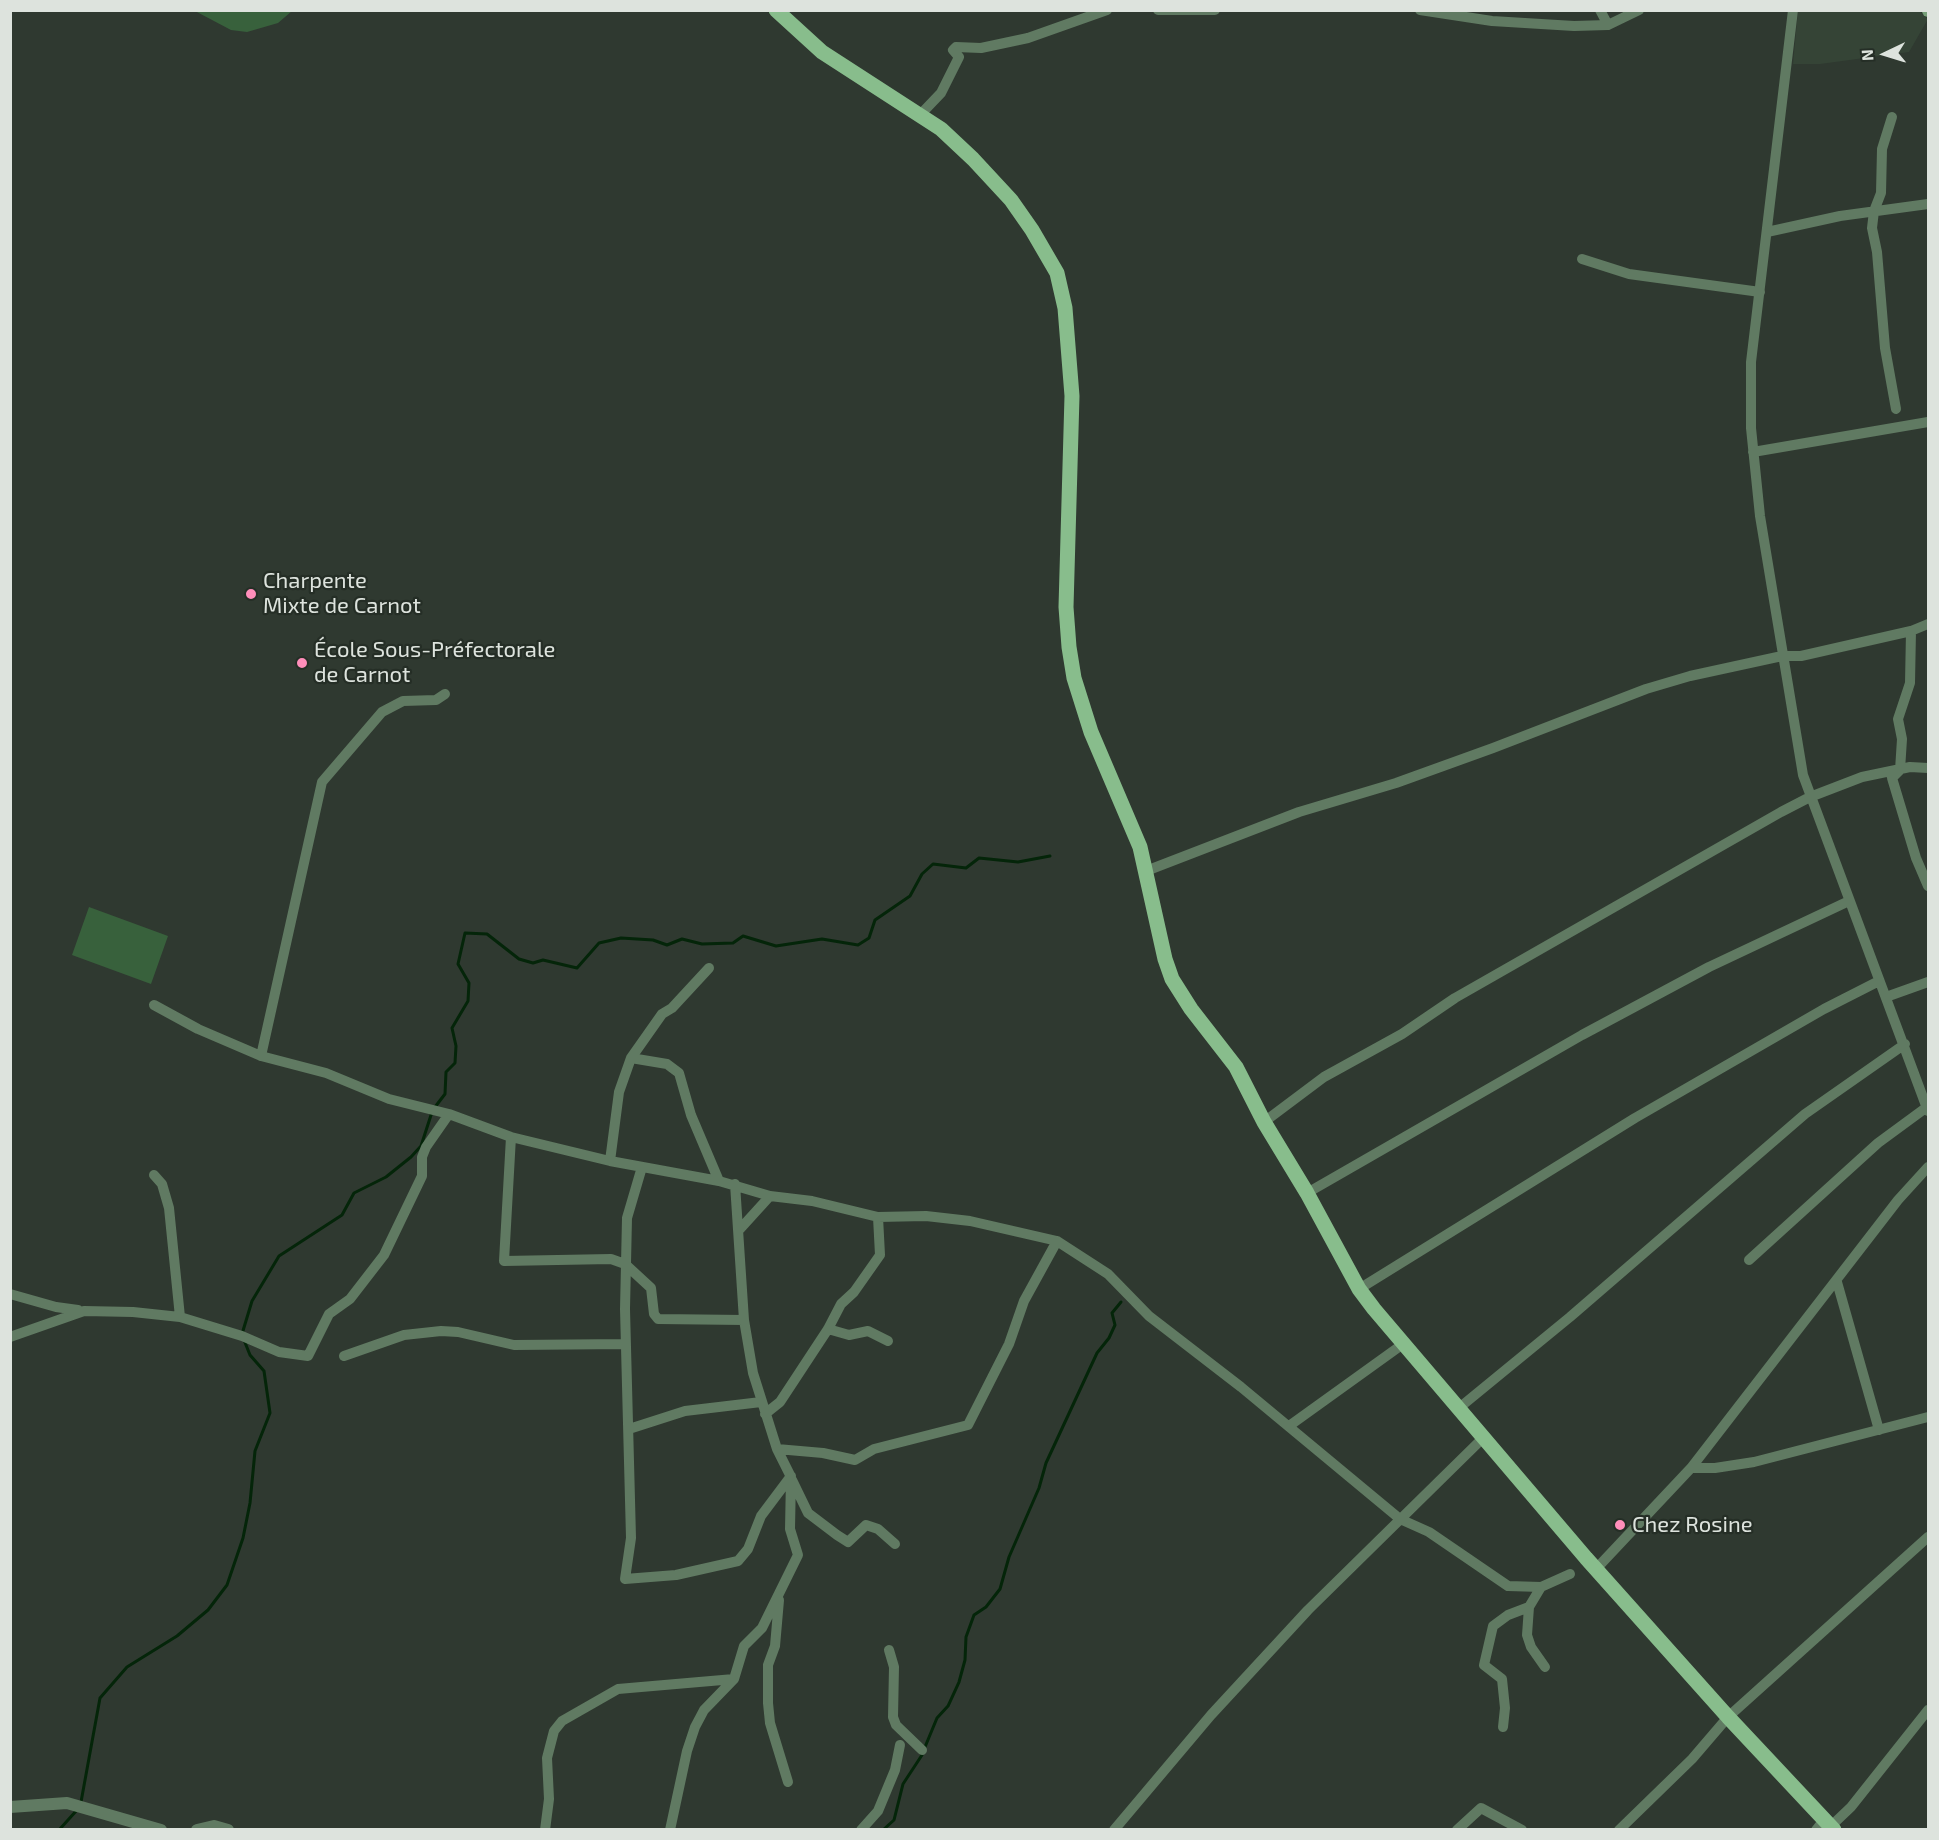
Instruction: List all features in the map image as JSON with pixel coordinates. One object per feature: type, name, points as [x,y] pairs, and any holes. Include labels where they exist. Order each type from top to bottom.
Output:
[{"type":"main road","points":[[776,10],[822,52],[940,129],[992,178],[1032,230],[1057,273],[1065,308],[1072,396],[1066,607],[1074,678],[1091,732],[1140,847],[1165,959],[1172,979],[1191,1009],[1236,1067],[1264,1122],[1307,1193],[1359,1288],[1403,1344],[1596,1569],[1826,1826]]},
{"type":"street","points":[[920,115],[941,93],[958,57],[952,50],[956,47],[981,48],[1028,38],[1107,10]]},
{"type":"street","points":[[1158,10],[1215,10]]},
{"type":"street","points":[[1419,10],[1492,21],[1574,26],[1608,25],[1639,10]]},
{"type":"street","points":[[1600,10],[1608,25]]},
{"type":"street","points":[[1749,1260],[1878,1143],[1928,1109],[1803,775],[1760,516],[1753,452],[1751,362],[1793,10]]},
{"type":"street","points":[[1892,117],[1882,149],[1881,193],[1874,211],[1872,228],[1877,252],[1884,338],[1896,408]]},
{"type":"street","points":[[1767,232],[1874,211],[1929,204]]},
{"type":"street","points":[[1582,259],[1629,274],[1760,292]]},
{"type":"street","points":[[1753,452],[1929,422]]},
{"type":"street","points":[[1146,871],[1299,812],[1396,783],[1646,689],[1690,676],[1782,656],[1801,656],[1911,632],[1929,624]]},
{"type":"street","points":[[1911,632],[1910,683],[1898,719],[1902,739],[1900,770],[1892,778],[1916,858],[1929,886]]},
{"type":"street","points":[[261,1056],[322,782],[382,712],[403,701],[436,700],[445,694]]},
{"type":"street","points":[[1264,1122],[1324,1077],[1402,1034],[1455,998],[1810,796],[1862,777],[1900,770],[1929,768]]},
{"type":"street","points":[[1307,1193],[1582,1035],[1709,967],[1849,901]]},
{"type":"street","points":[[610,1161],[619,1092],[631,1058],[662,1014],[672,1008],[709,969]]},
{"type":"street","points":[[1359,1288],[1635,1118],[1824,1009],[1879,981]]},
{"type":"street","points":[[1886,997],[1929,982]]},
{"type":"street","points":[[154,1005],[198,1029],[261,1056],[326,1073],[390,1099],[449,1114],[511,1137],[610,1161],[719,1180],[770,1196],[812,1201],[878,1217],[926,1216],[970,1221],[1057,1241],[1077,1251],[1108,1274],[1149,1316],[1289,1426],[1400,1519],[1429,1533],[1508,1586],[1541,1587],[1570,1574]]},
{"type":"street","points":[[1458,1408],[1570,1317],[1805,1114],[1905,1044]]},
{"type":"street","points":[[631,1058],[667,1064],[679,1073],[691,1115],[719,1180]]},
{"type":"street","points":[[10,1294],[56,1307],[84,1311],[180,1317],[242,1336],[279,1352],[308,1356],[329,1314],[350,1299],[384,1256],[422,1176],[422,1157],[426,1147],[449,1114]]},
{"type":"street","points":[[511,1137],[504,1261],[510,1263],[611,1259],[625,1264],[651,1288],[654,1314],[658,1319],[744,1320]]},
{"type":"street","points":[[642,1167],[627,1218],[625,1264],[631,1538],[625,1579],[676,1575],[738,1561],[748,1549],[761,1516],[791,1476]]},
{"type":"street","points":[[1596,1569],[1691,1468],[1837,1282],[1898,1200],[1929,1167]]},
{"type":"street","points":[[153,1175],[162,1184],[169,1208],[180,1317]]},
{"type":"street","points":[[735,1184],[740,1229],[744,1320],[753,1373],[777,1449],[808,1513],[848,1542],[866,1525],[878,1529],[895,1544]]},
{"type":"street","points":[[740,1229],[770,1196]]},
{"type":"street","points":[[765,1414],[780,1402],[828,1329],[841,1304],[854,1292],[880,1255],[878,1217]]},
{"type":"street","points":[[777,1449],[823,1453],[855,1460],[874,1449],[968,1425],[1010,1344],[1024,1301],[1057,1241]]},
{"type":"street","points":[[1837,1282],[1880,1430]]},
{"type":"street","points":[[10,1337],[84,1311]]},
{"type":"street","points":[[828,1329],[849,1335],[868,1331],[888,1341]]},
{"type":"street","points":[[344,1356],[404,1335],[441,1331],[458,1332],[514,1345],[626,1344]]},
{"type":"street","points":[[1289,1426],[1403,1344]]},
{"type":"street","points":[[629,1429],[686,1411],[761,1402]]},
{"type":"street","points":[[1691,1468],[1715,1468],[1754,1462],[1929,1417]]},
{"type":"street","points":[[1114,1830],[1211,1715],[1308,1610],[1484,1437]]},
{"type":"street","points":[[670,1830],[687,1751],[695,1727],[704,1710],[734,1679],[744,1646],[762,1628],[798,1555],[790,1529],[791,1476]]},
{"type":"street","points":[[1619,1830],[1692,1758],[1728,1717],[1929,1537]]},
{"type":"street","points":[[1541,1587],[1529,1607],[1527,1635],[1531,1647],[1545,1667]]},
{"type":"street","points":[[780,1591],[775,1646],[768,1665],[768,1702],[770,1723],[788,1782]]},
{"type":"street","points":[[1503,1727],[1505,1708],[1502,1679],[1484,1665],[1492,1626],[1508,1615],[1529,1607]]},
{"type":"street","points":[[889,1650],[894,1667],[893,1717],[896,1725],[922,1750]]},
{"type":"street","points":[[545,1830],[549,1798],[547,1758],[554,1731],[562,1721],[618,1689],[734,1679]]},
{"type":"street","points":[[1826,1826],[1851,1807],[1929,1710]]},
{"type":"street","points":[[861,1830],[878,1811],[895,1770],[900,1745]]},
{"type":"street","points":[[10,1807],[68,1803],[161,1830]]},
{"type":"street","points":[[1457,1830],[1481,1808],[1522,1830]]},
{"type":"street","points":[[197,1830],[214,1826],[228,1830]]},
{"type":"shaded area","points":[[1798,11],[1919,11],[1928,19],[1909,52],[1820,64],[1793,64]]},
{"type":"green space","points":[[195,11],[292,11],[278,23],[247,32],[231,30]]},
{"type":"green space","points":[[89,907],[168,936],[151,984],[72,955]]},
{"type":"waterway","points":[[435,1107],[445,1094],[446,1072],[455,1063],[456,1046],[452,1028],[468,1001],[469,983],[458,964],[465,933],[487,934],[519,959],[533,963],[543,960],[577,968],[599,943],[621,938],[653,940],[667,945],[682,939],[702,944],[733,943],[743,936],[776,946],[822,939],[858,945],[869,938],[875,920],[910,896],[922,874],[933,864],[966,868],[979,858],[1018,862],[1050,856]]},
{"type":"waterway","points":[[242,1334],[252,1301],[279,1256],[342,1215],[354,1193],[386,1177],[411,1157],[421,1146],[432,1112]]},
{"type":"waterway","points":[[925,1747],[937,1718],[948,1706],[959,1682],[965,1660],[966,1637],[974,1615],[986,1607],[1000,1589],[1009,1557],[1039,1488],[1046,1463],[1097,1353],[1109,1338],[1115,1325],[1112,1313],[1121,1302]]},
{"type":"waterway","points":[[81,1802],[100,1698],[127,1667],[177,1636],[208,1610],[227,1585],[243,1538],[250,1503],[255,1451],[270,1413],[264,1371],[250,1355],[244,1340]]},
{"type":"waterway","points":[[883,1830],[894,1820],[903,1784],[922,1755]]},
{"type":"waterway","points":[[59,1830],[77,1810]]},
{"type":"place","name":"Charpente Mixte de Carnot","points":[[251,594]]},
{"type":"place","name":"École Sous-Préfectorale de Carnot","points":[[302,663]]},
{"type":"place","name":"Chez Rosine","points":[[1620,1525]]}]
